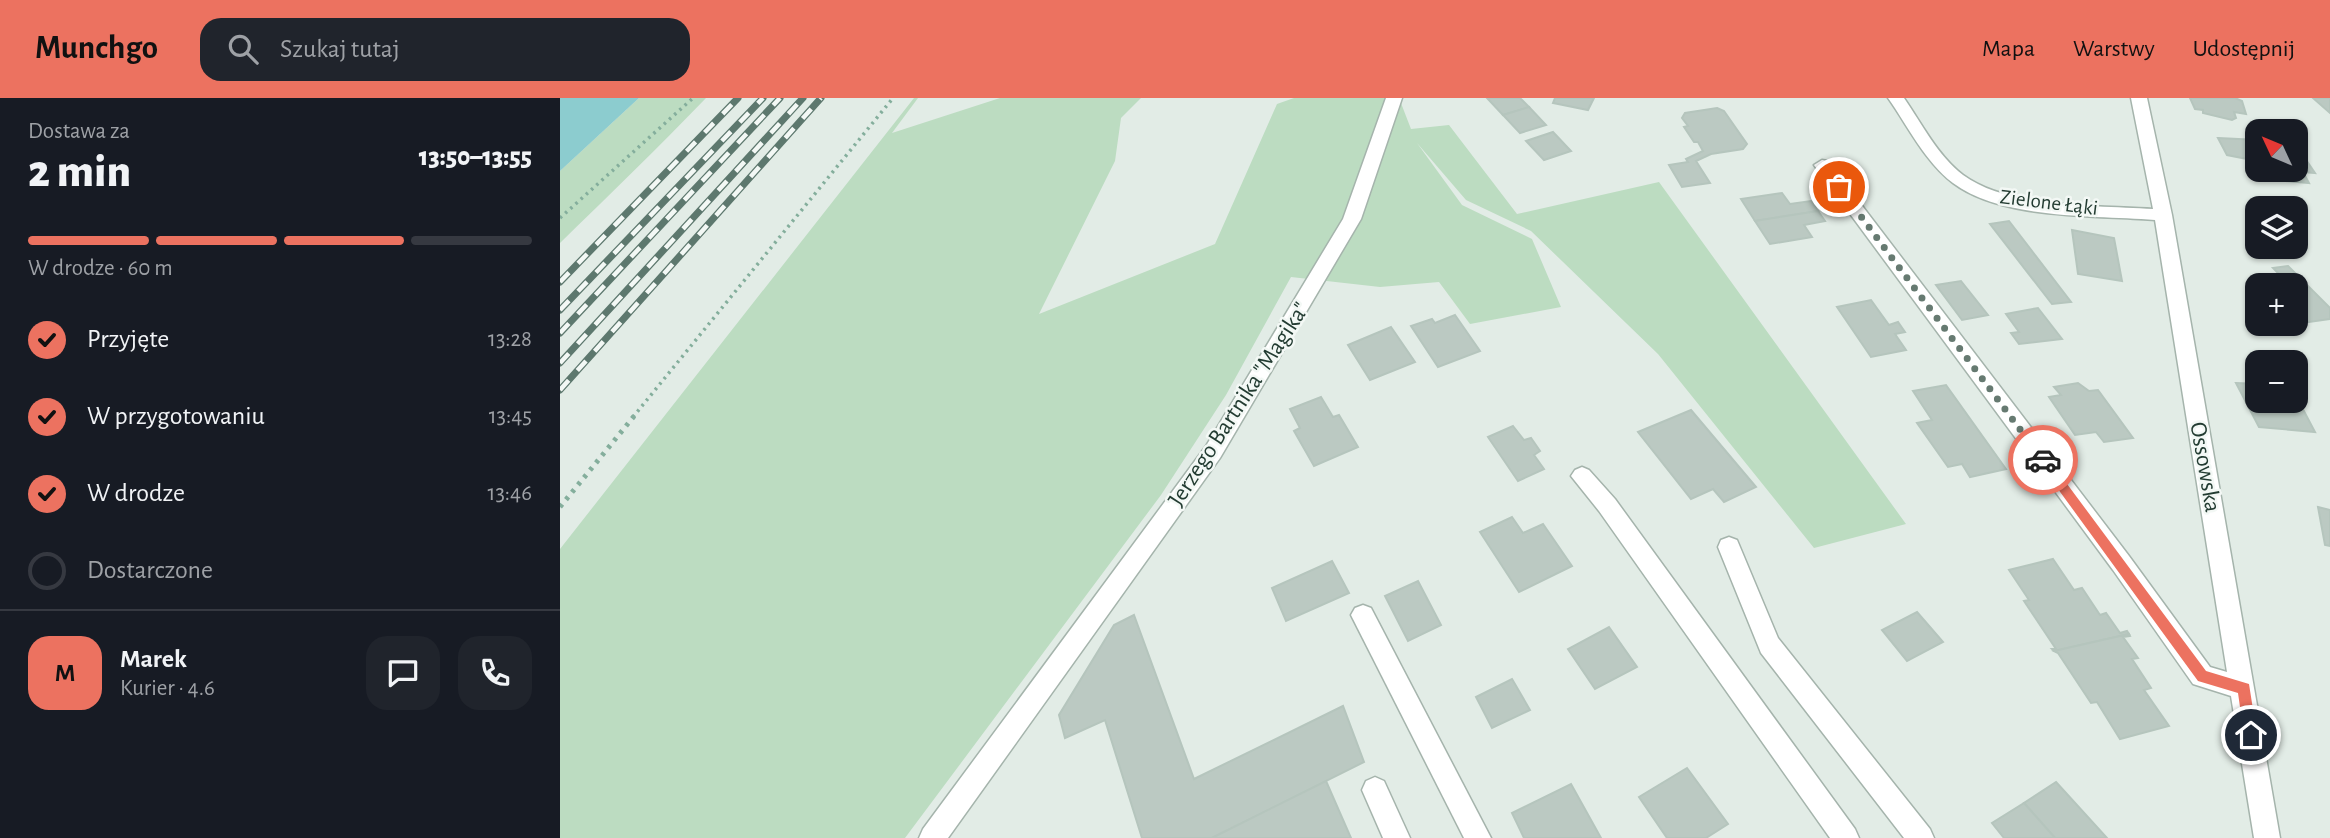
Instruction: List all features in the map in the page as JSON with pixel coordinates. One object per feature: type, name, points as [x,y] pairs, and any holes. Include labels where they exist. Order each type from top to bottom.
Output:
[{"type":"street","name":"Jerzego Bartnika \"Magika\"","points":[[932,838],[1213,452],[1352,219],[1394,98]]},
{"type":"street","name":"Zielone Łąki","points":[[1896,98],[1958,179],[1981,192],[2020,203],[2163,215]]},
{"type":"street","name":"Ossowska","points":[[2138,98],[2163,215],[2267,838]]},
{"type":"street","points":[[1822,165],[2121,563],[2202,676],[2244,688]]},
{"type":"street","points":[[1582,476],[1607,505],[1846,838]]},
{"type":"street","points":[[1729,547],[1769,645],[1921,838]]},
{"type":"street","points":[[1363,615],[1478,838]]},
{"type":"street","points":[[1375,790],[1397,838]]},
{"type":"path","points":[[560,218],[693,98]]},
{"type":"path","points":[[560,507],[893,98]]},
{"type":"green space","points":[[639,98],[706,98],[560,243],[560,171]]},
{"type":"green space","points":[[914,98],[918,98],[892,133],[1000,98],[1141,98],[1121,118],[1115,161],[1039,314],[1215,244],[1277,104],[1294,98],[1399,98],[1411,129],[1449,125],[1517,214],[1659,182],[1906,524],[1814,548],[1658,354],[1531,231],[1466,200],[1417,143],[1462,205],[1532,239],[1561,307],[1470,324],[1439,282],[1380,287],[1291,277],[1226,395],[1161,495],[905,838],[560,838],[560,549]]},
{"type":"water","points":[[560,98],[639,98],[560,171]]},
{"type":"building","points":[[1487,98],[1520,98],[1529,107],[1503,115]]},
{"type":"building","points":[[1555,98],[1594,98],[1588,110],[1553,103]]},
{"type":"building","points":[[2190,98],[2235,98],[2242,101],[2246,114],[2234,112],[2236,118],[2232,120],[2203,113],[2203,110],[2195,109]]},
{"type":"building","points":[[2313,98],[2330,98],[2330,113]]},
{"type":"building","points":[[1529,107],[1546,125],[1520,133],[1503,115]]},
{"type":"building","points":[[1717,108],[1724,111],[1747,144],[1743,149],[1711,154],[1696,161],[1710,183],[1682,187],[1669,165],[1688,162],[1686,159],[1703,151],[1684,127],[1688,126],[1682,118],[1685,113]]},
{"type":"building","points":[[1553,132],[1571,151],[1544,160],[1526,141]]},
{"type":"building","points":[[2218,138],[2245,139],[2245,159],[2227,155]]},
{"type":"building","points":[[2308,163],[2315,173],[2308,172]]},
{"type":"building","points":[[1782,193],[1790,204],[1811,201],[1818,211],[1755,221],[1741,199]]},
{"type":"building","points":[[1818,211],[1825,221],[1804,225],[1812,237],[1770,244],[1755,221]]},
{"type":"building","points":[[2009,221],[2071,302],[2052,304],[1990,224]]},
{"type":"building","points":[[2072,230],[2114,238],[2122,281],[2078,274]]},
{"type":"building","points":[[2288,266],[2295,273],[2278,273],[2273,268]]},
{"type":"building","points":[[1961,281],[1988,315],[1962,320],[1936,285]]},
{"type":"building","points":[[2308,286],[2330,308],[2330,319],[2308,322]]},
{"type":"building","points":[[1871,300],[1889,325],[1898,322],[1905,332],[1895,334],[1906,350],[1871,357],[1837,307]]},
{"type":"building","points":[[2038,308],[2062,339],[2019,344],[2011,333],[2019,332],[2006,314]]},
{"type":"building","points":[[1455,315],[1480,351],[1438,367],[1411,326],[1432,319],[1435,323]]},
{"type":"building","points":[[1391,327],[1415,362],[1370,380],[1348,345]]},
{"type":"building","points":[[2078,383],[2089,391],[2098,390],[2133,438],[2104,442],[2096,432],[2075,435],[2049,397],[2061,395],[2054,387]]},
{"type":"building","points":[[2236,383],[2245,383],[2245,400]]},
{"type":"building","points":[[1946,385],[2006,469],[1970,477],[1962,464],[1948,467],[1917,423],[1932,420],[1913,391]]},
{"type":"building","points":[[1321,397],[1333,417],[1339,415],[1358,447],[1314,466],[1294,431],[1300,428],[1290,409]]},
{"type":"building","points":[[1691,410],[1756,487],[1724,502],[1713,489],[1691,499],[1638,432]]},
{"type":"building","points":[[2252,413],[2305,413],[2315,432],[2259,427]]},
{"type":"building","points":[[1513,426],[1524,440],[1531,438],[1540,451],[1534,455],[1544,469],[1518,481],[1488,437]]},
{"type":"building","points":[[2318,507],[2330,510],[2330,546],[2325,545]]},
{"type":"building","points":[[1512,517],[1523,533],[1543,524],[1572,566],[1519,592],[1480,532]]},
{"type":"building","points":[[2053,559],[2074,590],[2082,588],[2100,615],[2106,613],[2120,633],[2127,631],[2129,634],[2054,651],[2052,649],[2056,649],[2024,601],[2029,600],[2009,570]]},
{"type":"building","points":[[1332,561],[1349,593],[1286,621],[1272,588]]},
{"type":"building","points":[[1418,581],[1441,625],[1408,641],[1385,596]]},
{"type":"building","points":[[1917,612],[1943,642],[1907,661],[1882,630]]},
{"type":"building","points":[[1134,615],[1194,779],[1343,706],[1364,762],[1212,838],[1142,838],[1105,720],[1065,738],[1059,715],[1114,625]]},
{"type":"building","points":[[1609,627],[1637,667],[1595,689],[1568,649]]},
{"type":"building","points":[[2129,634],[2130,636],[2123,637],[2138,658],[2132,659],[2151,688],[2144,690],[2169,726],[2120,739],[2097,702],[2091,703],[2054,651]]},
{"type":"building","points":[[1512,679],[1530,710],[1492,728],[1476,697]]},
{"type":"building","points":[[1687,768],[1728,824],[1706,838],[1667,838],[1639,797]]},
{"type":"building","points":[[1326,781],[1351,838],[1212,838]]},
{"type":"building","points":[[2056,782],[2107,838],[2055,838],[2024,803]]},
{"type":"building","points":[[1571,784],[1601,838],[1524,838],[1512,813]]},
{"type":"building","points":[[2024,803],[2055,838],[2004,838],[1992,823]]},
{"type":"railway","points":[[560,282],[738,98]]},
{"type":"railway","points":[[560,310],[763,98]]},
{"type":"railway","points":[[560,333],[780,98]]},
{"type":"railway","points":[[560,363],[803,98]]},
{"type":"railway","points":[[560,390],[821,98]]},
{"type":"way so far","points":[[1839,187],[2043,460]]},
{"type":"route","points":[[2043,460],[2202,676],[2244,688],[2251,735]]}]
